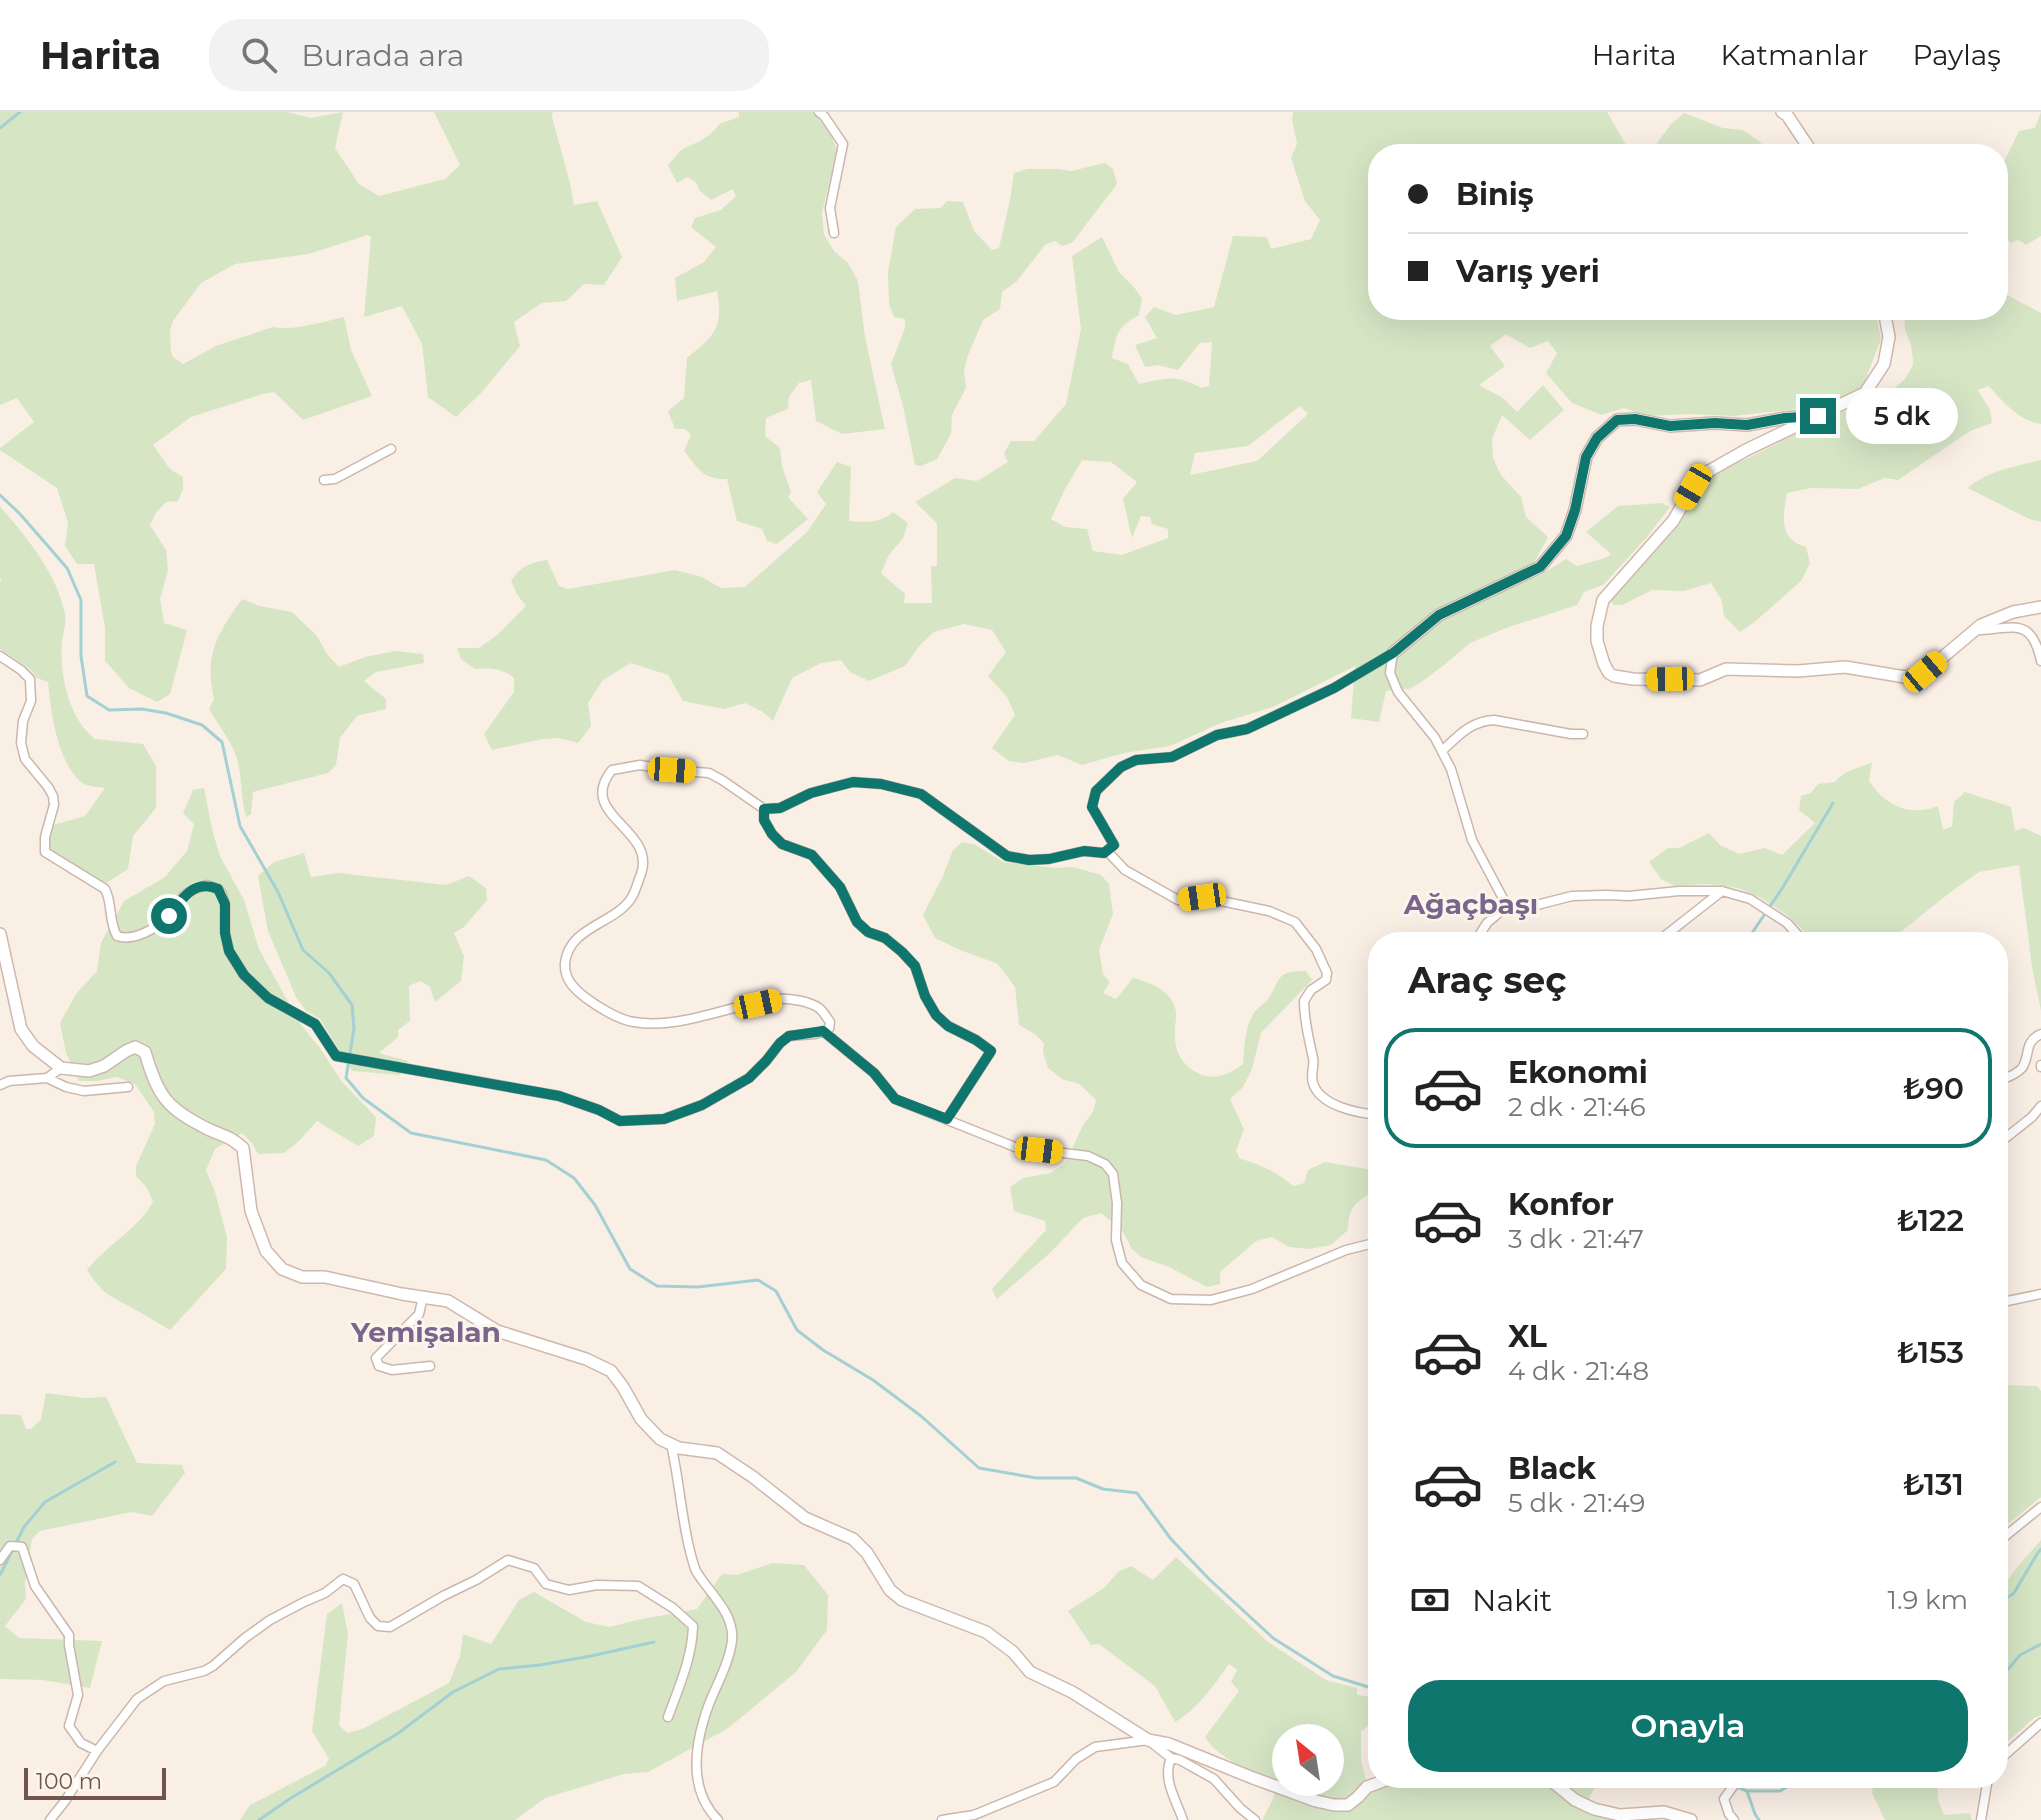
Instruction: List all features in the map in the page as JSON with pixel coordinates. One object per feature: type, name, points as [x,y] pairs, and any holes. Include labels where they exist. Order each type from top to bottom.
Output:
[{"type":"street","points":[[819,112],[843,144],[830,208],[834,233]]},
{"type":"street","points":[[1782,112],[1806,144]]},
{"type":"street","points":[[1886,320],[1889,337],[1884,364],[1865,393],[1746,450],[1709,471],[1693,487],[1673,521],[1603,600],[1597,641],[1604,664],[1609,673],[1633,679],[1700,680],[1726,669],[1798,671],[1845,667],[1905,677],[1925,672],[1981,625],[2013,612],[2041,607]]},
{"type":"street","points":[[0,656],[30,679],[31,701],[23,721],[21,743],[25,759],[53,796],[45,852],[105,889],[117,936],[132,938],[169,916],[184,896],[207,885],[218,889],[225,904],[225,933],[229,951],[244,975],[268,998],[315,1024],[336,1056],[559,1096],[620,1121],[664,1119],[702,1105],[749,1078],[789,1036],[829,1029],[830,1022],[819,1008],[804,1002],[779,999],[674,1022],[633,1022],[597,1007],[575,989],[568,980],[565,964],[569,950],[575,940],[632,898],[643,867],[643,856],[635,839],[613,817],[601,794],[604,780],[612,770],[640,765],[709,773],[764,809],[780,808],[811,793],[853,782],[881,784],[921,794],[1007,856],[1029,860],[1084,851],[1104,853],[1114,845],[1092,807],[1096,791],[1121,767],[1136,760],[1172,757],[1217,735],[1247,729],[1334,688],[1393,653],[1439,615],[1540,567],[1566,536],[1586,457],[1597,438],[1617,420],[1635,419],[1670,426],[1715,423],[1747,425],[1818,416]]},
{"type":"street","points":[[324,480],[335,479],[391,449]]},
{"type":"street","points":[[1975,630],[2016,626],[2028,632],[2038,647],[2041,661]]},
{"type":"street","points":[[1393,653],[1390,673],[1398,692],[1442,751],[1451,769],[1472,840],[1507,906]]},
{"type":"street","points":[[1442,751],[1467,728],[1481,721],[1494,720],[1583,734]]},
{"type":"street","points":[[764,809],[764,820],[772,834],[782,844],[812,855],[840,887],[857,922],[868,932],[885,938],[915,966],[925,996],[936,1015],[948,1026],[991,1051],[947,1119]]},
{"type":"street","points":[[1107,851],[1125,870],[1178,900],[1202,897],[1269,911],[1295,922],[1316,949],[1327,973],[1326,980],[1311,990],[1304,1001],[1315,1062],[1311,1078],[1314,1086],[1325,1099],[1343,1108],[1368,1113]]},
{"type":"street","points":[[1481,932],[1507,906],[1525,908],[1572,896],[1629,896],[1679,891],[1722,891],[1750,899],[1787,923],[1795,932]]},
{"type":"street","points":[[1670,932],[1722,891]]},
{"type":"street","points":[[0,934],[21,1029],[33,1046],[61,1068],[89,1071],[104,1066],[135,1047],[145,1052],[159,1092],[170,1106],[189,1120],[230,1136],[243,1148],[251,1211],[266,1251],[282,1269],[302,1277],[325,1277],[448,1301],[497,1331],[586,1359],[611,1371],[641,1419],[660,1439],[679,1448],[717,1453],[805,1518],[853,1539],[867,1553],[890,1590],[902,1600],[986,1632],[1013,1652],[1030,1672],[1072,1692],[1171,1758],[1214,1779],[1255,1820]]},
{"type":"street","points":[[823,1031],[874,1073],[895,1099],[1015,1147],[1088,1156],[1105,1164],[1113,1174],[1117,1203],[1116,1240],[1122,1263],[1141,1285],[1171,1299],[1211,1300],[1252,1289],[1346,1250],[1368,1244]]},
{"type":"street","points":[[2008,1077],[2022,1067],[2030,1042],[2041,1034]]},
{"type":"street","points":[[47,1078],[61,1068]]},
{"type":"street","points":[[0,1085],[9,1081],[47,1078],[84,1091],[128,1087]]},
{"type":"street","points":[[2008,1136],[2041,1106]]},
{"type":"street","points":[[2008,1301],[2041,1294]]},
{"type":"street","points":[[423,1297],[419,1314],[376,1358],[379,1366],[392,1370],[430,1366]]},
{"type":"street","points":[[671,1444],[683,1522],[695,1569],[728,1616],[732,1639],[697,1744],[698,1782],[710,1812],[718,1820]]},
{"type":"street","points":[[2008,1534],[2041,1507]]},
{"type":"street","points":[[0,1560],[10,1546],[22,1547],[35,1586],[69,1635],[78,1695],[69,1726],[81,1743],[97,1751]]},
{"type":"street","points":[[50,1820],[137,1699],[164,1681],[213,1666],[270,1620],[325,1593],[343,1579],[354,1584],[370,1618],[378,1626],[390,1627],[508,1560],[534,1568],[546,1584],[569,1590],[597,1585],[638,1586],[673,1608],[693,1626],[692,1646],[668,1717]]},
{"type":"street","points":[[2008,1752],[2041,1723]]},
{"type":"street","points":[[942,1820],[974,1815],[1054,1782],[1076,1759],[1095,1747],[1148,1740],[1169,1744],[1253,1778],[1334,1805],[1348,1805],[1368,1787]]},
{"type":"street","points":[[1171,1758],[1167,1768],[1168,1779],[1183,1820]]},
{"type":"street","points":[[1560,1788],[1575,1800],[1594,1809],[1620,1815],[1664,1812],[1691,1820]]},
{"type":"street","points":[[1732,1788],[1724,1799],[1734,1820]]},
{"type":"street","points":[[1981,1820],[1986,1788]]},
{"type":"green space","points":[[0,112],[287,112],[311,118],[343,112],[335,148],[359,184],[379,196],[445,179],[460,165],[434,112],[553,112],[574,205],[597,201],[622,257],[604,285],[584,284],[566,301],[542,303],[514,322],[520,346],[481,393],[456,417],[428,397],[422,344],[402,306],[364,317],[371,237],[368,235],[308,254],[235,264],[201,283],[173,321],[170,331],[171,352],[183,364],[216,346],[273,327],[299,327],[344,317],[351,350],[372,396],[303,420],[274,392],[263,394],[191,417],[153,445],[170,469],[183,477],[183,489],[178,501],[166,502],[150,525],[166,550],[168,571],[160,599],[164,623],[187,630],[170,694],[157,702],[129,688],[105,661],[105,628],[94,564],[77,564],[65,546],[68,523],[57,488],[0,450],[34,422],[17,398],[0,405]]},
{"type":"green space","points":[[739,112],[813,112],[831,134],[837,150],[822,213],[824,234],[834,251],[848,263],[858,281],[865,337],[885,429],[842,434],[816,421],[811,380],[799,383],[789,397],[788,409],[766,418],[765,436],[780,448],[782,466],[791,492],[788,497],[808,519],[777,544],[767,541],[762,529],[737,521],[727,479],[712,477],[697,468],[684,451],[691,435],[685,429],[675,429],[668,411],[684,398],[687,358],[710,337],[718,323],[717,291],[677,301],[675,278],[704,262],[716,247],[691,227],[695,218],[721,210],[736,196],[733,189],[711,200],[700,191],[696,182],[687,177],[677,183],[668,165],[681,150],[702,140],[719,124],[739,117]]},
{"type":"green space","points":[[1293,112],[1607,112],[1626,144],[1368,144],[1368,320],[1877,320],[1881,339],[1861,391],[1809,408],[1733,416],[1647,416],[1624,408],[1602,415],[1572,403],[1546,373],[1557,353],[1548,341],[1530,348],[1506,334],[1490,346],[1505,366],[1479,385],[1503,398],[1517,412],[1543,385],[1564,410],[1530,440],[1502,415],[1492,439],[1493,458],[1501,475],[1521,497],[1526,517],[1548,537],[1533,565],[1539,576],[1566,559],[1577,566],[1611,554],[1586,532],[1618,506],[1662,503],[1670,507],[1603,585],[1584,592],[1577,605],[1470,643],[1420,683],[1409,689],[1386,691],[1379,722],[1351,718],[1355,666],[1273,707],[1221,723],[1170,746],[1124,753],[1082,765],[1058,755],[1024,763],[1009,761],[992,748],[1015,715],[1007,697],[988,676],[1006,652],[992,630],[964,624],[934,632],[905,666],[869,681],[850,672],[841,660],[821,663],[792,678],[773,721],[745,703],[724,709],[683,701],[668,675],[631,663],[603,680],[588,703],[591,726],[578,743],[558,738],[543,739],[492,750],[484,734],[514,692],[514,678],[496,669],[475,669],[461,659],[457,648],[479,648],[526,606],[511,581],[530,564],[547,560],[559,586],[568,589],[675,570],[702,577],[721,588],[745,587],[807,532],[826,504],[817,492],[837,462],[851,467],[849,521],[877,520],[893,512],[908,523],[903,538],[889,555],[881,573],[905,594],[904,603],[932,603],[931,566],[937,566],[937,523],[915,502],[955,478],[977,481],[1008,462],[1004,453],[1011,441],[1034,441],[1066,404],[1081,329],[1072,256],[1102,237],[1119,272],[1142,299],[1139,315],[1119,332],[1112,358],[1128,364],[1139,384],[1171,378],[1201,388],[1209,386],[1212,342],[1200,343],[1178,370],[1158,365],[1145,367],[1135,345],[1157,338],[1145,317],[1154,307],[1176,315],[1214,307],[1233,236],[1267,237],[1271,249],[1311,239],[1320,220],[1305,201],[1291,158],[1297,144]],"holes":[[[1300,406],[1308,414],[1257,461],[1190,475],[1195,453],[1248,446]],[[1082,460],[1111,462],[1137,482],[1123,499],[1132,538],[1141,516],[1150,517],[1152,524],[1168,529],[1168,538],[1122,555],[1093,551],[1087,529],[1065,527],[1051,519]]]},
{"type":"green space","points":[[2041,112],[2041,236],[2026,245],[2018,240],[2010,243],[2008,154],[2019,131],[2035,128]]},
{"type":"green space","points":[[1684,113],[1723,128],[1743,130],[1762,144],[1656,144]]},
{"type":"green space","points":[[1105,163],[1113,169],[1117,184],[1072,243],[1062,246],[1055,241],[1045,245],[1017,281],[1002,292],[1000,309],[983,320],[968,355],[964,370],[966,388],[952,415],[951,434],[937,459],[921,466],[915,465],[891,364],[905,328],[905,319],[894,317],[889,304],[888,272],[896,227],[915,209],[941,208],[947,201],[963,202],[974,231],[992,250],[999,248],[1014,173],[1027,169],[1071,171]]},
{"type":"green space","points":[[2008,295],[2041,313],[2041,424],[2019,415],[1989,386],[1978,390],[1990,410],[1992,423],[1970,431],[1898,480],[1885,478],[1858,489],[1811,488],[1787,493],[1784,526],[1791,538],[1806,547],[1810,563],[1801,581],[1740,632],[1724,616],[1722,601],[1711,583],[1684,591],[1652,590],[1622,605],[1614,605],[1610,600],[1673,532],[1698,493],[1718,471],[1832,416],[1872,401],[1905,379],[1913,360],[1904,320],[2008,320]]},
{"type":"green space","points":[[2041,460],[2041,522],[1968,488],[1993,473]]},
{"type":"green space","points":[[0,506],[37,553],[58,592],[65,616],[61,655],[64,681],[78,720],[95,739],[143,744],[156,766],[156,808],[133,836],[128,869],[106,883],[55,855],[48,844],[53,825],[85,816],[105,788],[81,782],[66,762],[57,735],[48,682],[37,678],[30,669],[0,649]]},
{"type":"green space","points":[[242,599],[292,612],[317,636],[339,667],[365,657],[395,651],[423,654],[424,663],[376,672],[364,681],[386,699],[386,709],[357,716],[340,738],[336,765],[328,773],[253,792],[251,814],[246,817],[235,753],[209,709],[214,699],[211,670],[215,646]]},
{"type":"green space","points":[[1872,762],[1869,781],[1875,790],[1890,803],[1908,810],[1938,806],[1943,830],[1952,826],[1954,802],[1965,792],[2011,807],[2015,831],[2024,828],[2041,836],[2041,1011],[2019,865],[1979,872],[1901,932],[1805,932],[1787,915],[1761,898],[1738,888],[1707,884],[1675,886],[1661,879],[1649,862],[1668,848],[1679,848],[1709,833],[1720,845],[1739,854],[1765,848],[1782,855],[1815,823],[1799,810],[1801,796],[1811,793],[1818,784],[1835,782],[1848,772]]},
{"type":"green space","points":[[204,788],[220,856],[244,900],[259,949],[301,1025],[342,1082],[376,1117],[374,1136],[358,1146],[317,1121],[284,1153],[258,1154],[242,1133],[215,1149],[206,1170],[227,1237],[226,1269],[170,1330],[108,1294],[87,1270],[147,1212],[153,1202],[147,1188],[136,1176],[136,1166],[155,1124],[154,1112],[135,1084],[117,1077],[79,1081],[66,1053],[60,1023],[76,994],[97,971],[101,943],[124,901],[165,877],[187,851],[194,824],[183,813],[193,790]]},
{"type":"green space","points":[[962,842],[974,844],[1003,862],[1073,867],[1101,875],[1109,884],[1113,914],[1099,950],[1103,974],[1110,982],[1103,993],[1116,999],[1133,978],[1164,992],[1175,1009],[1175,1043],[1179,1055],[1186,1065],[1202,1075],[1224,1075],[1243,1064],[1247,1031],[1254,1013],[1268,999],[1284,974],[1306,971],[1312,980],[1261,1033],[1252,1069],[1243,1087],[1230,1099],[1244,1129],[1236,1151],[1240,1159],[1268,1170],[1293,1186],[1304,1183],[1308,1170],[1325,1162],[1368,1169],[1368,1195],[1352,1209],[1348,1230],[1331,1245],[1310,1249],[1289,1247],[1272,1237],[1256,1241],[1220,1272],[1220,1284],[1207,1287],[1169,1267],[1141,1257],[1132,1249],[1122,1230],[1101,1213],[1083,1218],[1051,1252],[997,1299],[992,1289],[1046,1230],[1045,1221],[1014,1211],[1010,1187],[1023,1178],[1050,1173],[1065,1164],[1083,1125],[1093,1112],[1096,1100],[1079,1084],[1062,1079],[1048,1068],[1043,1052],[1044,1043],[1019,1025],[1015,987],[998,964],[935,938],[923,915],[953,850]]},
{"type":"green space","points":[[304,853],[311,877],[338,873],[446,885],[469,876],[486,888],[487,900],[464,927],[454,933],[464,956],[461,981],[435,1002],[430,987],[420,981],[409,986],[410,1021],[398,1030],[398,1037],[379,1053],[408,1061],[400,1075],[352,1071],[320,1019],[306,1011],[296,997],[268,931],[258,876],[274,862]]},
{"type":"green space","points":[[2008,1385],[2037,1386],[2041,1391],[2041,1497],[2008,1524]]},
{"type":"green space","points":[[46,1393],[84,1398],[106,1397],[137,1463],[182,1465],[185,1473],[152,1516],[131,1512],[40,1531],[32,1539],[25,1583],[26,1599],[5,1626],[19,1638],[102,1641],[90,1688],[43,1680],[0,1679],[0,1414],[21,1415],[26,1429],[31,1429],[41,1419]]},
{"type":"green space","points":[[2041,1540],[2041,1715],[2008,1741],[2008,1580]]},
{"type":"green space","points":[[1176,1557],[1268,1642],[1326,1680],[1357,1688],[1357,1695],[1368,1697],[1368,1726],[1361,1731],[1361,1760],[1369,1792],[1380,1788],[1552,1788],[1591,1814],[1621,1820],[1262,1820],[1274,1796],[1344,1796],[1344,1724],[1272,1724],[1272,1781],[1227,1759],[1205,1737],[1239,1691],[1231,1682],[1237,1670],[1229,1664],[1198,1703],[1175,1722],[1155,1686],[1099,1644],[1091,1645],[1068,1611],[1104,1588],[1119,1571],[1131,1566],[1153,1580]]},
{"type":"green space","points":[[772,1563],[804,1565],[828,1595],[827,1630],[796,1672],[727,1729],[648,1772],[624,1774],[545,1798],[515,1820],[240,1820],[250,1805],[325,1766],[329,1759],[312,1731],[327,1614],[342,1603],[348,1634],[339,1725],[347,1733],[362,1729],[449,1683],[460,1656],[463,1634],[491,1644],[519,1600],[534,1592],[586,1622],[610,1627],[697,1609],[722,1574],[737,1575]]},
{"type":"green space","points":[[1570,1788],[1594,1788],[1589,1799],[1582,1798]]},
{"type":"green space","points":[[1873,1788],[1937,1788],[1944,1815],[1970,1813],[1972,1820],[1885,1820],[1872,1793]]},
{"type":"waterway","points":[[0,128],[20,112]]},
{"type":"waterway","points":[[0,495],[67,568],[81,600],[81,656],[87,696],[109,710],[142,709],[202,725],[222,742],[240,826],[278,892],[303,950],[329,973],[352,1005],[354,1028],[346,1078],[363,1098],[411,1133],[546,1160],[574,1178],[595,1205],[630,1269],[657,1286],[698,1287],[758,1280],[776,1291],[797,1330],[921,1416],[979,1468],[1036,1478],[1076,1478],[1103,1489],[1137,1493],[1171,1539],[1273,1638],[1333,1676],[1368,1687]]},
{"type":"waterway","points":[[1753,932],[1833,803]]},
{"type":"waterway","points":[[0,1575],[24,1527],[45,1502],[115,1462]]},
{"type":"waterway","points":[[2008,1597],[2014,1593],[2041,1549]]},
{"type":"waterway","points":[[259,1820],[397,1734],[453,1692],[499,1669],[540,1665],[654,1642]]},
{"type":"waterway","points":[[2008,1669],[2020,1655],[2041,1644]]},
{"type":"waterway","points":[[1739,1788],[1747,1791],[1759,1820]]},
{"type":"waterway","points":[[1749,1791],[1780,1791],[1785,1788]]},
{"type":"district","name":"Ağaçbaşı","points":[[1471,904]]},
{"type":"district","name":"Yemişalan","points":[[426,1332]]},
{"type":"route","points":[[169,916],[184,896],[194,889],[207,885],[218,889],[225,904],[225,933],[229,951],[244,975],[268,998],[315,1024],[336,1056],[350,1060],[559,1096],[620,1121],[664,1119],[702,1105],[749,1078],[789,1036],[823,1031],[874,1073],[895,1099],[947,1119],[991,1051],[948,1026],[936,1015],[925,996],[915,966],[885,938],[868,932],[857,922],[840,887],[812,855],[782,844],[772,834],[764,820],[764,809],[780,808],[811,793],[853,782],[881,784],[921,794],[1007,856],[1029,860],[1084,851],[1104,853],[1114,845],[1092,807],[1096,791],[1121,767],[1136,760],[1172,757],[1217,735],[1247,729],[1334,688],[1393,653],[1439,615],[1540,567],[1566,536],[1586,457],[1597,438],[1617,420],[1635,419],[1670,426],[1715,423],[1747,425],[1818,416]]}]
